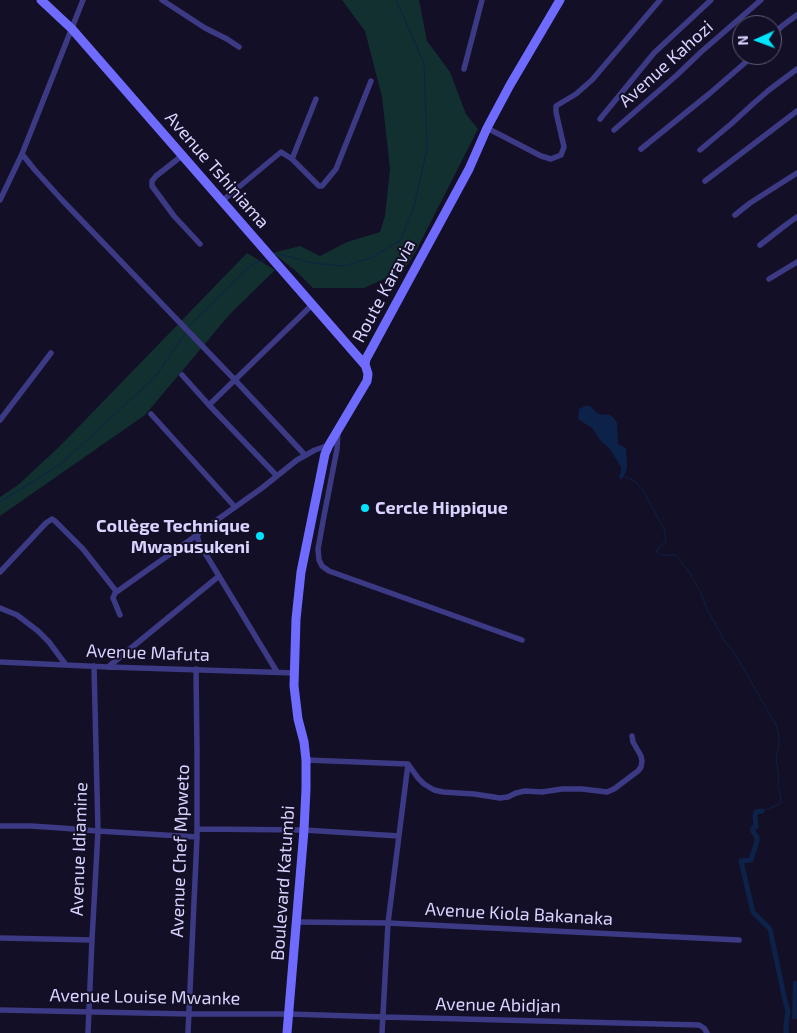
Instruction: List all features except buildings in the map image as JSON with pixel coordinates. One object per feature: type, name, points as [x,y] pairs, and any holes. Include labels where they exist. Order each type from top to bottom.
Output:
[{"type":"street","name":"Avenue Tshiniama","points":[[40,0],[72,29],[365,366]]},
{"type":"street","points":[[0,200],[22,154],[83,0]]},
{"type":"street","points":[[162,0],[239,47]]},
{"type":"street","points":[[464,69],[482,0]]},
{"type":"street","name":"Route Karavia","points":[[302,736],[295,698],[296,619],[301,572],[329,445],[367,381],[368,374],[365,362],[369,354],[467,173],[487,128],[510,85],[560,0]]},
{"type":"street","points":[[487,128],[541,156],[552,159],[561,155],[564,147],[556,106],[576,94],[592,80],[660,0]]},
{"type":"street","points":[[600,119],[654,53],[711,0]]},
{"type":"street","name":"Avenue Kahozi","points":[[614,130],[761,0]]},
{"type":"street","points":[[782,26],[797,15]]},
{"type":"street","points":[[641,149],[742,65]]},
{"type":"street","points":[[700,150],[759,98],[797,69]]},
{"type":"street","points":[[222,200],[280,152],[284,152],[319,186],[322,186],[336,170],[371,81]]},
{"type":"street","points":[[292,159],[316,99]]},
{"type":"street","points":[[705,181],[797,111]]},
{"type":"street","points":[[22,154],[62,200],[305,455]]},
{"type":"street","points":[[183,155],[156,176],[152,181],[152,186],[174,216],[200,244]]},
{"type":"street","points":[[735,215],[750,203],[797,173]]},
{"type":"street","points":[[760,245],[797,217]]},
{"type":"street","points":[[769,279],[797,262]]},
{"type":"street","points":[[209,405],[312,305]]},
{"type":"street","points":[[0,420],[51,353]]},
{"type":"street","points":[[357,356],[369,354]]},
{"type":"street","points":[[182,375],[277,476]]},
{"type":"street","points":[[151,414],[235,507]]},
{"type":"street","points":[[338,431],[337,449],[318,549],[319,560],[322,566],[329,571],[522,640]]},
{"type":"street","points":[[120,616],[113,598],[116,591],[197,535],[305,455],[329,445]]},
{"type":"street","points":[[0,572],[46,523],[55,520],[82,549],[116,591]]},
{"type":"street","points":[[197,535],[199,544],[277,672]]},
{"type":"street","points":[[108,667],[219,576]]},
{"type":"street","points":[[0,608],[17,615],[38,631],[66,665]]},
{"type":"street","name":"Avenue Mafuta","points":[[0,662],[294,673]]},
{"type":"street","name":"Avenue Idiamine","points":[[88,1033],[98,831],[94,666]]},
{"type":"street","name":"Avenue Chef Mpweto","points":[[188,1033],[197,837],[196,669]]},
{"type":"street","name":"Boulevard Katumbi","points":[[288,1033],[306,789],[306,760],[302,736]]},
{"type":"street","points":[[408,764],[424,784],[434,790],[443,792],[504,798],[525,791],[542,792],[582,789],[607,792],[614,789],[640,769],[642,763],[641,756],[633,742],[632,736]]},
{"type":"street","points":[[306,760],[408,764]]},
{"type":"street","points":[[382,1033],[388,923],[408,764]]},
{"type":"street","points":[[0,826],[197,837]]},
{"type":"street","points":[[197,829],[304,830],[399,836]]},
{"type":"street","name":"Avenue Kiola Bakanaka","points":[[297,922],[388,923],[739,940]]},
{"type":"street","points":[[0,938],[92,940]]},
{"type":"street","name":"Avenue Louise Mwanke","points":[[0,1010],[289,1014]]},
{"type":"street","name":"Avenue Abidjan","points":[[289,1014],[699,1025],[706,1031]]},
{"type":"green space","points":[[342,0],[419,0],[427,41],[450,72],[466,114],[478,129],[416,251],[404,270],[364,288],[313,288],[296,271],[273,253],[300,246],[320,256],[347,242],[380,232],[385,216],[390,169],[382,97],[365,31]]},
{"type":"green space","points":[[247,253],[275,270],[230,314],[145,415],[0,516],[0,497],[18,485],[59,447]]},
{"type":"water","points":[[590,406],[598,414],[610,415],[617,423],[618,444],[626,448],[627,466],[621,480],[619,477],[621,467],[610,449],[600,440],[592,428],[578,419],[579,409]]},
{"type":"water","points":[[793,981],[797,981],[797,1019],[792,1019]]},
{"type":"waterway","points":[[274,256],[279,254],[313,263],[343,266],[371,258],[401,240],[414,206],[427,150],[424,63],[396,0]]},
{"type":"waterway","points":[[188,329],[251,265],[268,258]]},
{"type":"waterway","points":[[0,502],[61,464],[156,376],[186,332]]},
{"type":"waterway","points":[[623,476],[635,481],[644,492],[664,529],[666,541],[656,551],[660,555],[675,555],[688,570],[724,640],[735,654],[776,725],[779,736],[776,756],[778,786],[781,798],[778,805],[762,811]]},
{"type":"waterway","points":[[762,811],[756,812],[755,816],[756,827],[753,828],[753,832],[757,837],[757,841],[751,860],[741,861],[753,912],[770,929],[788,1012],[786,1033]]},
{"type":"place","name":"Cercle Hippique","points":[[365,508]]},
{"type":"place","name":"Collège Technique Mwapusukeni","points":[[260,536]]}]
